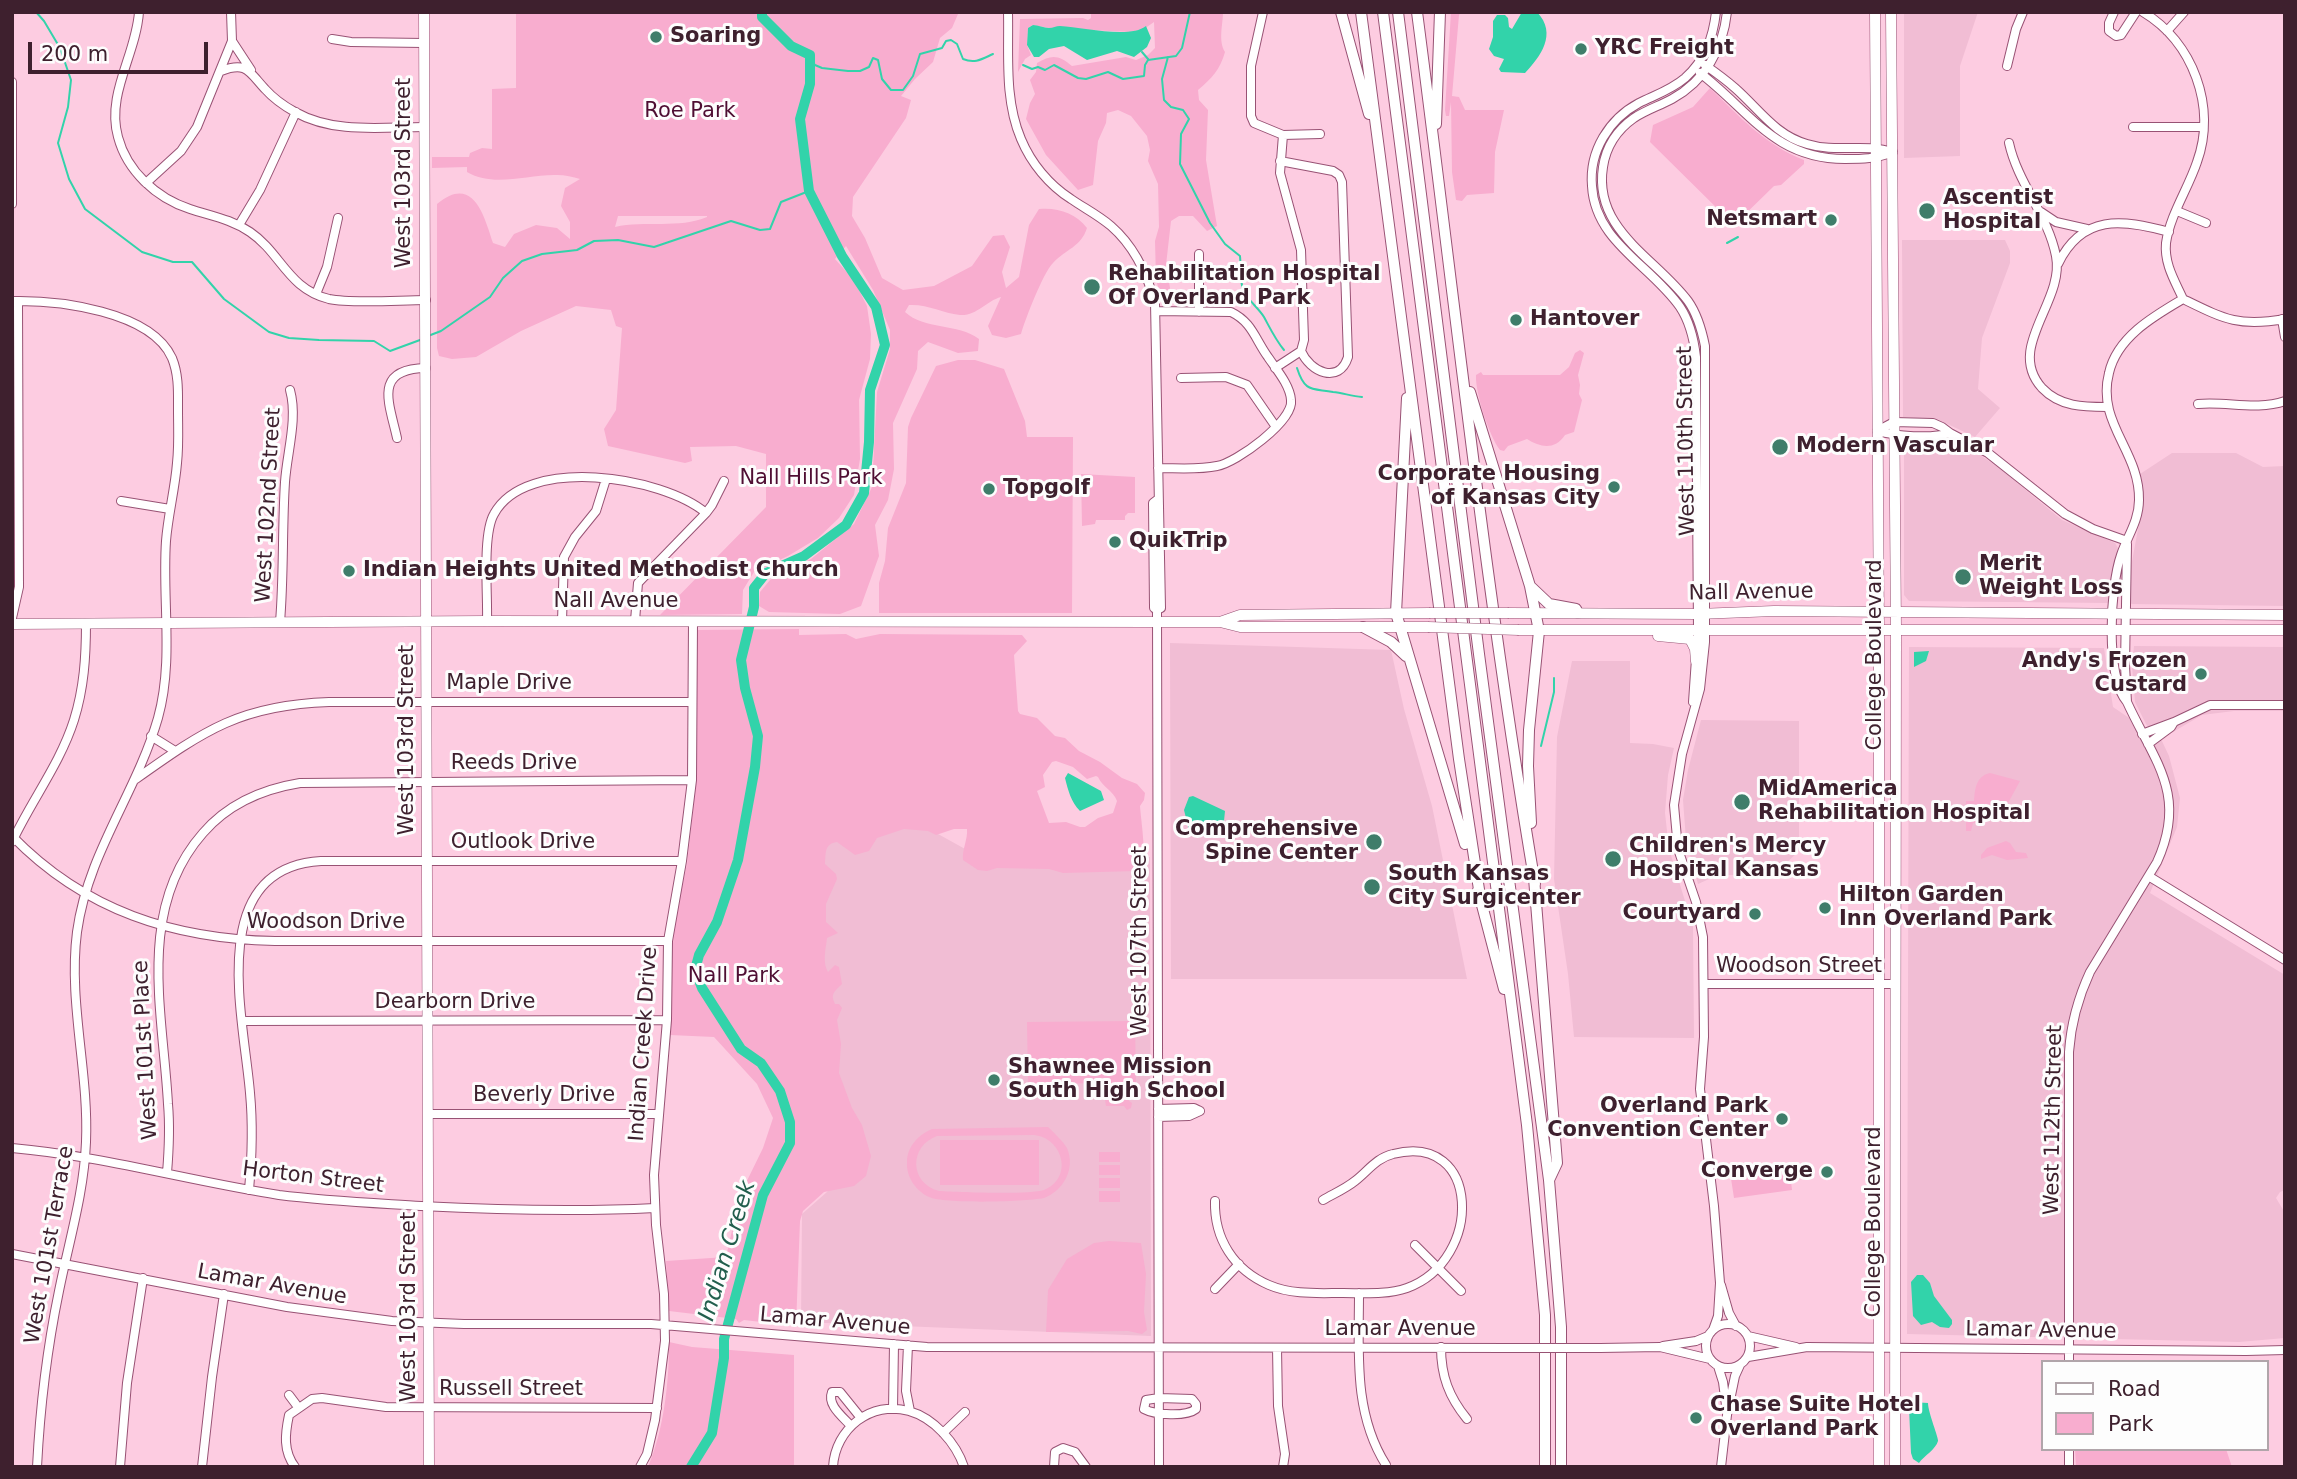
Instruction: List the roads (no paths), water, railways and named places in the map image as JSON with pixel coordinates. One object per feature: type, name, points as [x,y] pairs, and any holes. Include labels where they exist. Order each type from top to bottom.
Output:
[{"type":"highway","points":[[1341,12],[1378,140]]},
{"type":"highway","points":[[1361,12],[1459,759],[1480,896]]},
{"type":"highway","points":[[1383,12],[1531,1163],[1545,1315],[1545,1467]]},
{"type":"highway","points":[[1398,12],[1549,1180],[1562,1326],[1561,1467]]},
{"type":"highway","points":[[1417,12],[1519,789],[1535,884]]},
{"type":"highway","points":[[1435,155],[1440,12]]},
{"type":"highway","points":[[1408,367],[1396,613],[1445,772],[1516,1034]]},
{"type":"highway","points":[[1463,371],[1530,586],[1539,631],[1528,766],[1557,1163],[1549,1180]]},
{"type":"highway","points":[[1530,586],[1549,604],[1576,609],[1578,613]]},
{"type":"highway","points":[[1363,627],[1391,642],[1408,658]]},
{"type":"main road","name":"West 103rd Street","points":[[424,12],[429,1467]]},
{"type":"main road","name":"College Boulevard","points":[[1875,12],[1879,612],[1879,1467]]},
{"type":"main road","name":"College Boulevard","points":[[1891,12],[1896,612],[1895,1467]]},
{"type":"main road","name":"Nall Avenue","points":[[1220,622],[1240,615],[1396,613],[1702,614],[1774,611],[2285,615]]},
{"type":"main road","name":"Nall Avenue","points":[[12,624],[693,622],[1157,616],[1220,622],[1240,627],[1400,626],[1539,631],[1879,628],[2285,630]]},
{"type":"main road","points":[[1595,631],[1626,636],[1687,637],[1694,645],[1696,661]]},
{"type":"street","points":[[139,12],[131,53],[116,96],[115,121],[121,149],[135,172],[173,203],[239,225],[270,249],[295,282],[316,294],[337,300],[426,300]]},
{"type":"street","points":[[146,183],[173,159],[190,139],[204,113],[232,41],[231,12]]},
{"type":"street","name":"West 107th Street","points":[[1008,12],[1009,89],[1021,139],[1034,163],[1052,185],[1071,200],[1095,213],[1125,240],[1150,282],[1156,312],[1157,500],[1153,503],[1154,608],[1157,616],[1159,1467]]},
{"type":"street","points":[[1263,12],[1251,66],[1251,116],[1254,123],[1283,135],[1320,134]]},
{"type":"street","points":[[1716,12],[1710,43],[1697,65],[1735,88],[1781,133],[1822,148],[1877,147],[1893,152]]},
{"type":"street","name":"West 110th Street","points":[[1711,1333],[1718,1316],[1720,1283],[1700,1089],[1704,1037],[1702,927],[1680,858],[1675,818],[1678,774],[1693,707],[1700,689],[1706,360],[1703,334],[1697,317],[1686,298],[1615,225],[1604,199],[1602,177],[1609,147],[1620,130],[1645,111],[1681,93],[1705,71],[1721,43],[1727,12]]},
{"type":"street","points":[[2007,66],[2023,12]]},
{"type":"street","points":[[2114,12],[2109,31],[2116,37],[2122,35],[2136,12]]},
{"type":"street","points":[[2143,12],[2167,32],[2192,64],[2204,106],[2200,155],[2166,241],[2167,261],[2183,299],[2228,320],[2252,323],[2284,319],[2285,337]]},
{"type":"street","points":[[2167,32],[2184,12]]},
{"type":"street","points":[[332,39],[351,42],[424,43]]},
{"type":"street","points":[[232,41],[274,98],[296,112],[328,124],[345,127],[425,127]]},
{"type":"street","name":"West 110th Street","points":[[1697,65],[1671,89],[1632,107],[1615,120],[1599,144],[1591,178],[1594,201],[1602,223],[1615,240],[1674,300],[1685,316],[1693,337],[1696,357],[1702,614]]},
{"type":"street","points":[[221,71],[242,67],[251,70]]},
{"type":"street","points":[[1705,71],[1772,138],[1797,151],[1819,157],[1876,159],[1893,152]]},
{"type":"street","points":[[12,82],[12,204]]},
{"type":"street","points":[[239,225],[260,190],[296,112]]},
{"type":"street","points":[[2133,127],[2203,127]]},
{"type":"street","points":[[1280,161],[1333,171],[1339,175],[1342,182],[1348,357],[1345,367],[1337,373],[1327,374],[1304,358],[1301,351],[1304,340],[1301,250],[1282,186],[1280,161],[1283,135]]},
{"type":"street","points":[[2009,143],[2024,185],[2052,240],[2057,267]]},
{"type":"street","points":[[1819,157],[1822,148]]},
{"type":"street","points":[[2039,210],[2056,222],[2087,229],[2123,223],[2169,232]]},
{"type":"street","points":[[2177,211],[2206,223]]},
{"type":"street","points":[[316,294],[327,267],[338,218]]},
{"type":"street","points":[[2087,229],[2075,237],[2057,267],[2050,295],[2032,338],[2029,355],[2032,373],[2045,391],[2076,406],[2107,407]]},
{"type":"street","points":[[1199,254],[1199,312]]},
{"type":"street","name":"West 112th Street","points":[[2069,1360],[2069,1052],[2072,1021],[2090,972],[2150,877],[2165,842],[2170,818],[2165,778],[2127,702],[2120,694],[2115,676],[2113,614],[2116,573],[2136,521],[2139,486],[2132,460],[2113,427],[2107,407],[2106,390],[2109,372],[2119,350],[2141,326],[2183,299]]},
{"type":"street","points":[[12,618],[19,587],[15,301]]},
{"type":"street","name":"West 101st Terrace","points":[[15,301],[52,303],[91,310],[128,321],[151,333],[164,345],[176,369],[178,417],[177,464],[166,540],[166,623],[162,695],[136,779],[103,843],[85,893],[77,933],[75,981],[85,1083],[85,1156],[82,1190],[48,1356],[37,1467]]},
{"type":"street","points":[[1156,312],[1231,312],[1241,317],[1249,324],[1288,390],[1292,402],[1276,427],[1240,455],[1219,466],[1157,468]]},
{"type":"street","points":[[1275,368],[1301,351]]},
{"type":"street","points":[[397,438],[388,389],[394,377],[408,368],[426,363]]},
{"type":"street","points":[[1181,378],[1226,377],[1247,385],[1276,427]]},
{"type":"street","name":"West 102nd Street","points":[[280,622],[284,578],[285,479],[294,410],[290,390]]},
{"type":"street","points":[[2198,404],[2216,402],[2263,406],[2285,401]]},
{"type":"street","points":[[1877,431],[1894,422],[1933,423],[1988,453],[2065,514],[2093,529],[2127,541]]},
{"type":"street","points":[[1877,431],[1894,436],[1939,437],[1950,433]]},
{"type":"street","points":[[487,621],[489,529],[494,513],[502,501],[515,490],[547,480],[579,477],[606,479],[672,493],[687,499],[706,513]]},
{"type":"street","points":[[562,621],[564,557],[575,537],[596,511],[606,479]]},
{"type":"street","points":[[635,621],[638,583],[706,513],[723,481]]},
{"type":"street","points":[[121,501],[170,509]]},
{"type":"street","name":"West 112th Street","points":[[2127,541],[2127,702]]},
{"type":"street","name":"Indian Creek Drive","points":[[640,1467],[647,1454],[663,1368],[665,1325],[654,1175],[667,1020],[668,941],[692,780],[693,622]]},
{"type":"street","points":[[13,838],[58,756],[73,722],[85,673],[86,623]]},
{"type":"street","name":"West 110th Street","points":[[1693,707],[1696,661],[1702,629]]},
{"type":"street","name":"Maple Drive","points":[[136,779],[203,733],[238,717],[282,705],[329,702],[692,702]]},
{"type":"street","points":[[2142,734],[2210,705],[2285,705]]},
{"type":"street","points":[[2148,744],[2174,722]]},
{"type":"street","points":[[151,736],[175,751]]},
{"type":"street","name":"Reeds Drive","points":[[162,926],[172,882],[188,852],[208,828],[236,805],[268,790],[300,783],[692,780]]},
{"type":"street","name":"Woodson Drive","points":[[13,838],[55,873],[85,893],[120,911],[162,926],[199,935],[241,940],[668,941]]},
{"type":"street","name":"Outlook Drive","points":[[241,940],[244,917],[253,898],[270,879],[287,869],[309,862],[682,861]]},
{"type":"street","points":[[2150,877],[2285,960]]},
{"type":"street","name":"West 101st Place","points":[[162,926],[157,977],[169,1104],[167,1172]]},
{"type":"street","points":[[241,940],[239,989],[252,1115],[249,1189]]},
{"type":"street","name":"Woodson Street","points":[[1704,984],[1895,984]]},
{"type":"street","name":"Dearborn Drive","points":[[242,1021],[667,1020]]},
{"type":"street","name":"Beverly Drive","points":[[429,1114],[659,1114]]},
{"type":"street","name":"Horton Street","points":[[12,1148],[85,1156],[249,1189],[340,1202],[573,1211],[655,1208]]},
{"type":"street","points":[[1215,1201],[1219,1236],[1239,1264],[1260,1280],[1284,1290],[1359,1293],[1401,1290],[1420,1282],[1445,1261],[1458,1237],[1462,1218],[1461,1188],[1454,1175],[1436,1157],[1425,1153],[1405,1152],[1384,1157],[1354,1182],[1323,1200]]},
{"type":"street","points":[[1415,1245],[1461,1291]]},
{"type":"street","name":"Lamar Avenue","points":[[12,1254],[323,1313],[429,1323],[665,1325],[908,1345],[1159,1348],[1660,1347],[1696,1341],[1711,1333]]},
{"type":"street","points":[[1215,1289],[1239,1264]]},
{"type":"street","points":[[120,1467],[127,1383],[144,1278]]},
{"type":"street","name":"West 110th Street","points":[[1720,1283],[1737,1326]]},
{"type":"street","points":[[1359,1293],[1363,1407],[1372,1438],[1386,1465]]},
{"type":"street","points":[[202,1467],[224,1294]]},
{"type":"street","points":[[1721,1467],[1727,1416],[1740,1366],[1748,1357],[1751,1347],[1748,1335],[1737,1326],[1726,1324],[1711,1333],[1706,1346],[1723,1382],[1727,1416]]},
{"type":"street","name":"Lamar Avenue","points":[[1748,1335],[1754,1339],[1796,1348]]},
{"type":"street","points":[[893,1409],[894,1344]]},
{"type":"street","points":[[908,1345],[906,1391],[910,1411]]},
{"type":"street","points":[[1441,1347],[1444,1381],[1467,1419]]},
{"type":"street","name":"Lamar Avenue","points":[[1660,1347],[1710,1359]]},
{"type":"street","points":[[1277,1348],[1278,1406],[1285,1454],[1283,1467]]},
{"type":"street","name":"Lamar Avenue","points":[[1748,1357],[1796,1348],[2285,1350]]},
{"type":"street","points":[[1717,1366],[1730,1369],[1740,1366]]},
{"type":"street","points":[[851,1426],[831,1403],[832,1392],[840,1392],[861,1418]]},
{"type":"street","points":[[289,1395],[299,1407],[289,1415],[286,1434],[287,1452],[295,1467]]},
{"type":"street","name":"Russell Street","points":[[299,1407],[312,1399],[328,1398],[386,1408],[657,1408]]},
{"type":"street","points":[[1159,1398],[1187,1398],[1196,1404],[1192,1413],[1159,1413]]},
{"type":"street","name":"West 107th Street","points":[[1159,1398],[1146,1400],[1144,1406],[1147,1411],[1159,1413]]},
{"type":"street","points":[[833,1467],[837,1446],[851,1426],[872,1413],[893,1409],[910,1411],[943,1433],[958,1453],[964,1467]]},
{"type":"street","points":[[943,1433],[965,1412]]},
{"type":"street","points":[[1054,1467],[1055,1452],[1063,1448],[1075,1452],[1086,1467]]},
{"type":"waterway","points":[[36,12],[60,48],[71,80],[68,107],[58,143],[69,179],[85,209],[142,252],[173,262],[192,262],[224,299],[269,332],[289,338],[374,341],[390,351],[420,340]]},
{"type":"waterway","name":"Indian Creek","points":[[691,1467],[712,1433],[724,1358],[724,1339],[763,1195],[790,1143],[790,1122],[780,1091],[761,1063],[741,1049],[702,988],[695,970],[699,955],[717,922],[738,860],[755,767],[758,736],[745,688],[741,660],[754,607],[754,588],[766,573],[804,556],[846,525],[864,493],[870,390],[885,345],[876,307],[842,256],[809,191],[800,119],[810,84],[810,55],[791,46],[762,17],[762,12]]},
{"type":"waterway","points":[[1023,65],[1045,70],[1054,65],[1078,78],[1086,79],[1108,72],[1123,79],[1144,76],[1148,60],[1176,56],[1182,48],[1190,12]]},
{"type":"waterway","points":[[810,58],[815,65],[822,68],[848,71],[860,71],[869,67],[873,58],[878,60],[882,79],[891,90],[903,90],[913,76],[920,54],[942,48],[946,41],[951,40],[957,44],[963,59],[978,60],[993,54]]},
{"type":"waterway","points":[[1142,52],[1148,59]]},
{"type":"waterway","points":[[1168,57],[1162,79],[1164,100],[1171,107],[1183,110],[1189,119],[1181,134],[1180,164],[1210,223],[1225,244],[1240,256],[1241,282],[1245,293],[1262,313],[1284,350]]},
{"type":"waterway","points":[[428,336],[441,331],[490,297],[503,278],[522,261],[542,254],[577,250],[594,241],[618,240],[654,247],[731,221],[760,230],[770,229],[781,202],[809,191]]},
{"type":"waterway","points":[[1727,243],[1738,237]]},
{"type":"waterway","points":[[1297,368],[1303,382],[1310,388],[1362,397]]},
{"type":"waterway","points":[[1541,746],[1554,692],[1554,678]]},
{"type":"place","name":"Soaring","points":[[656,37]]},
{"type":"place","name":"YRC Freight","points":[[1581,49]]},
{"type":"place","name":"Ascentist Hospital","points":[[1927,211]]},
{"type":"place","name":"Netsmart","points":[[1831,220]]},
{"type":"place","name":"Rehabilitation Hospital Of Overland Park","points":[[1092,287]]},
{"type":"place","name":"Hantover","points":[[1516,320]]},
{"type":"place","name":"Modern Vascular","points":[[1780,447]]},
{"type":"place","name":"Corporate Housing of Kansas City","points":[[1614,487]]},
{"type":"place","name":"Topgolf","points":[[989,489]]},
{"type":"place","name":"QuikTrip","points":[[1115,542]]},
{"type":"place","name":"Indian Heights United Methodist Church","points":[[349,571]]},
{"type":"place","name":"Merit Weight Loss","points":[[1963,577]]},
{"type":"place","name":"Andy's Frozen Custard","points":[[2201,674]]},
{"type":"place","name":"MidAmerica Rehabilitation Hospital","points":[[1742,802]]},
{"type":"place","name":"Comprehensive Spine Center","points":[[1374,842]]},
{"type":"place","name":"Children's Mercy Hospital Kansas","points":[[1613,859]]},
{"type":"place","name":"South Kansas City Surgicenter","points":[[1372,887]]},
{"type":"place","name":"Hilton Garden Inn Overland Park","points":[[1825,908]]},
{"type":"place","name":"Courtyard","points":[[1755,914]]},
{"type":"place","name":"Shawnee Mission South High School","points":[[994,1080]]},
{"type":"place","name":"Overland Park Convention Center","points":[[1782,1119]]},
{"type":"place","name":"Converge","points":[[1827,1172]]},
{"type":"place","name":"Chase Suite Hotel Overland Park","points":[[1696,1418]]},
{"type":"park label","name":"Roe Park","points":[[690,112]]},
{"type":"park label","name":"Nall Hills Park","points":[[811,479]]},
{"type":"park label","name":"Nall Park","points":[[734,977]]}]
